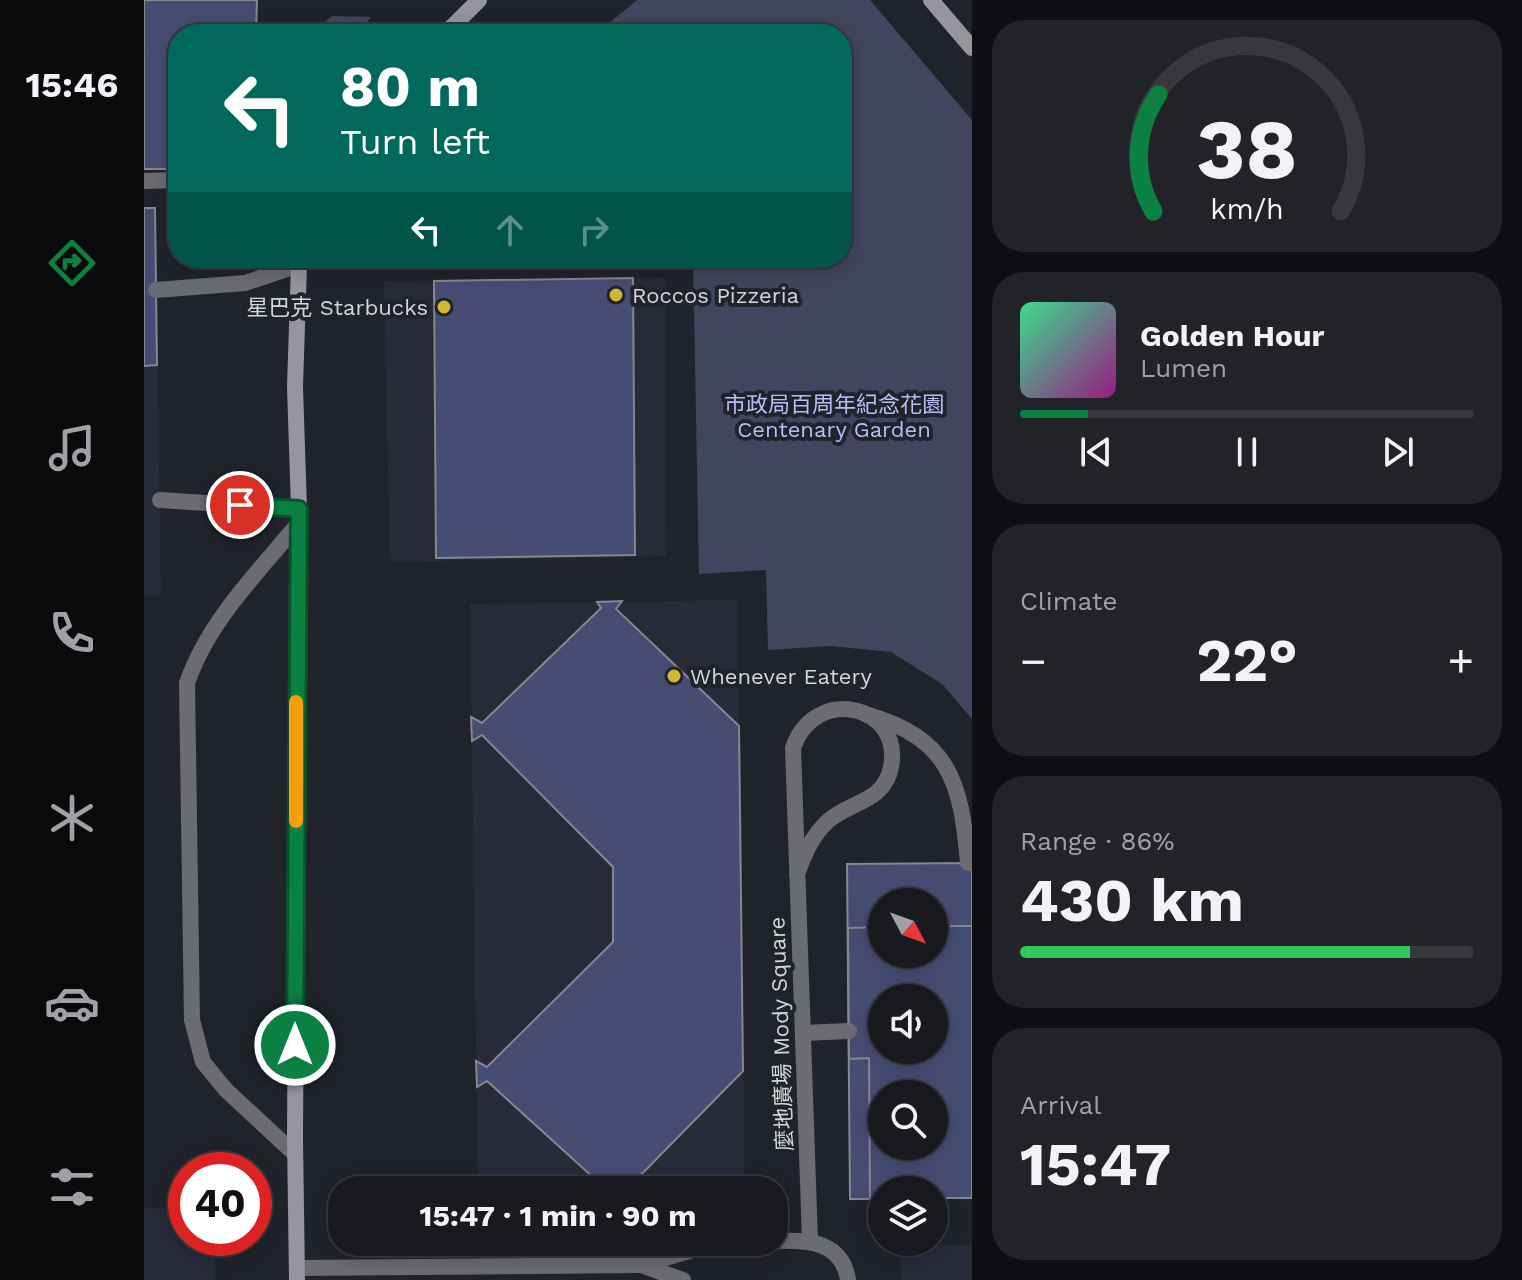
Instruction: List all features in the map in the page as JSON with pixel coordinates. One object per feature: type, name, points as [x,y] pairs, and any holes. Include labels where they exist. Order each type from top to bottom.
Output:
[{"type":"street","points":[[455,24],[479,0]]},
{"type":"street","points":[[931,0],[972,48]]},
{"type":"street","points":[[144,181],[168,180]]},
{"type":"street","points":[[156,290],[245,283],[283,268]]},
{"type":"street","points":[[301,268],[295,386],[298,516],[297,1274],[641,1265],[672,1256]]},
{"type":"street","points":[[160,500],[298,516]]},
{"type":"street","points":[[295,1154],[226,1090],[203,1062],[192,1020],[187,683],[197,654],[298,516]]},
{"type":"street","name":"麼地廣場 Mody Square","points":[[797,875],[803,855],[814,836],[829,820],[869,799],[885,784],[892,755],[889,741],[874,720],[851,708],[826,711],[804,725],[797,736],[792,761],[810,1240]]},
{"type":"street","points":[[863,713],[892,722],[918,736],[939,757],[954,782],[964,810],[968,863]]},
{"type":"street","points":[[803,1033],[849,1031]]},
{"type":"street","points":[[788,1241],[810,1240],[823,1244],[842,1262],[848,1280]]},
{"type":"street","points":[[641,1265],[683,1280]]},
{"type":"shaded area","points":[[144,208],[155,208],[161,595],[144,596]]},
{"type":"shaded area","points":[[665,278],[666,556],[390,562],[384,281]]},
{"type":"shaded area","points":[[737,600],[745,1176],[478,1176],[470,604]]},
{"type":"shaded area","points":[[168,1207],[168,1256],[215,1256],[215,1280],[144,1280],[144,1208]]},
{"type":"shaded area","points":[[948,1245],[972,1245],[972,1280],[901,1280],[901,1256],[948,1256]]},
{"type":"green space","name":"市政局百周年紀念花園 Centenary Garden","points":[[637,0],[870,0],[972,120],[972,719],[942,684],[891,652],[830,646],[768,650],[766,570],[699,574],[693,268],[852,268],[852,24],[608,24]]},
{"type":"green space","points":[[332,16],[371,17],[366,24],[323,24]]},
{"type":"building","points":[[144,0],[257,0],[256,24],[168,24],[168,169],[144,169]]},
{"type":"building","points":[[144,208],[155,208],[157,365],[144,366]]},
{"type":"building","points":[[633,278],[635,555],[436,558],[434,281]]},
{"type":"building","points":[[622,601],[616,609],[739,726],[743,1071],[640,1176],[592,1176],[487,1081],[477,1087],[476,1061],[487,1067],[613,942],[613,867],[482,735],[472,741],[471,717],[482,723],[601,608],[597,602]]},
{"type":"building","points":[[972,863],[972,1198],[948,1198],[948,1176],[868,1176],[868,1199],[850,1199],[847,864]]},
{"type":"building","points":[[948,926],[972,926],[972,1198],[948,1198],[948,1176],[870,1176],[870,1160],[948,1160],[948,1080],[869,1080],[869,1064],[948,1064],[948,984],[868,984],[868,1058],[849,1059],[848,928],[868,927],[868,968],[948,968]]},
{"type":"slow traffic","points":[[296,702],[296,821]]},
{"type":"place","name":"Roccos Pizzeria","points":[[616,295]]},
{"type":"place","name":"星巴克 Starbucks","points":[[444,307]]},
{"type":"place","name":"Whenever Eatery","points":[[674,676]]},
{"type":"route","points":[[240,505],[299,509],[295,1045]]}]
